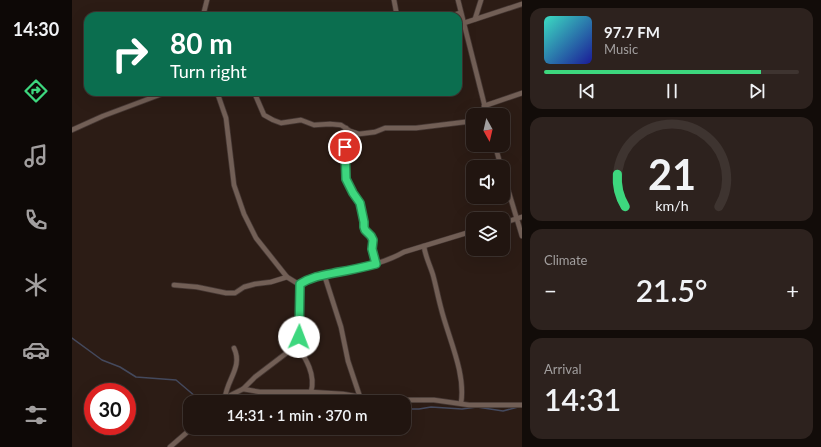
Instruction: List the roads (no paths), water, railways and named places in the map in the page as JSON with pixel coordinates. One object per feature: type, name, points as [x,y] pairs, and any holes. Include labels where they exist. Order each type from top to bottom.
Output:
[{"type":"street","points":[[204,12],[207,0]]},
{"type":"street","points":[[394,0],[396,12]]},
{"type":"street","points":[[458,0],[460,12]]},
{"type":"street","points":[[475,19],[481,0]]},
{"type":"street","points":[[464,23],[522,3],[519,0]]},
{"type":"street","points":[[462,18],[484,106],[522,93]]},
{"type":"street","points":[[72,130],[103,116],[156,96]]},
{"type":"street","points":[[218,96],[226,118],[234,185],[244,214],[256,238],[287,277],[300,284]]},
{"type":"street","points":[[256,96],[264,115],[281,123],[301,120],[314,125],[341,125],[359,134],[368,134],[385,128],[416,128],[466,122]]},
{"type":"street","points":[[346,128],[344,137],[346,179],[360,203],[365,230],[373,240],[372,249],[376,264]]},
{"type":"street","points":[[510,198],[522,236]]},
{"type":"street","points":[[510,221],[522,217]]},
{"type":"street","points":[[300,284],[313,277],[324,274],[376,264],[424,246],[466,233]]},
{"type":"street","points":[[424,246],[424,254],[434,279],[440,307],[458,368],[462,396],[460,403]]},
{"type":"street","points":[[324,274],[341,326],[348,361],[359,395]]},
{"type":"street","points":[[174,285],[235,293],[250,286],[287,277]]},
{"type":"street","points":[[231,395],[243,389],[255,377],[296,345],[300,328],[300,284]]},
{"type":"street","points":[[296,345],[305,358],[310,370],[313,380],[311,392]]},
{"type":"street","points":[[225,395],[237,363],[238,356],[234,348]]},
{"type":"street","points":[[243,389],[254,392],[311,392],[349,395]]},
{"type":"street","points":[[411,400],[434,400],[469,405],[522,405]]},
{"type":"street","points":[[170,447],[184,435]]},
{"type":"waterway","points":[[72,338],[102,360],[120,367],[136,377],[176,380],[194,395]]},
{"type":"waterway","points":[[411,409],[431,407],[462,409],[477,407],[503,411],[518,407]]}]
